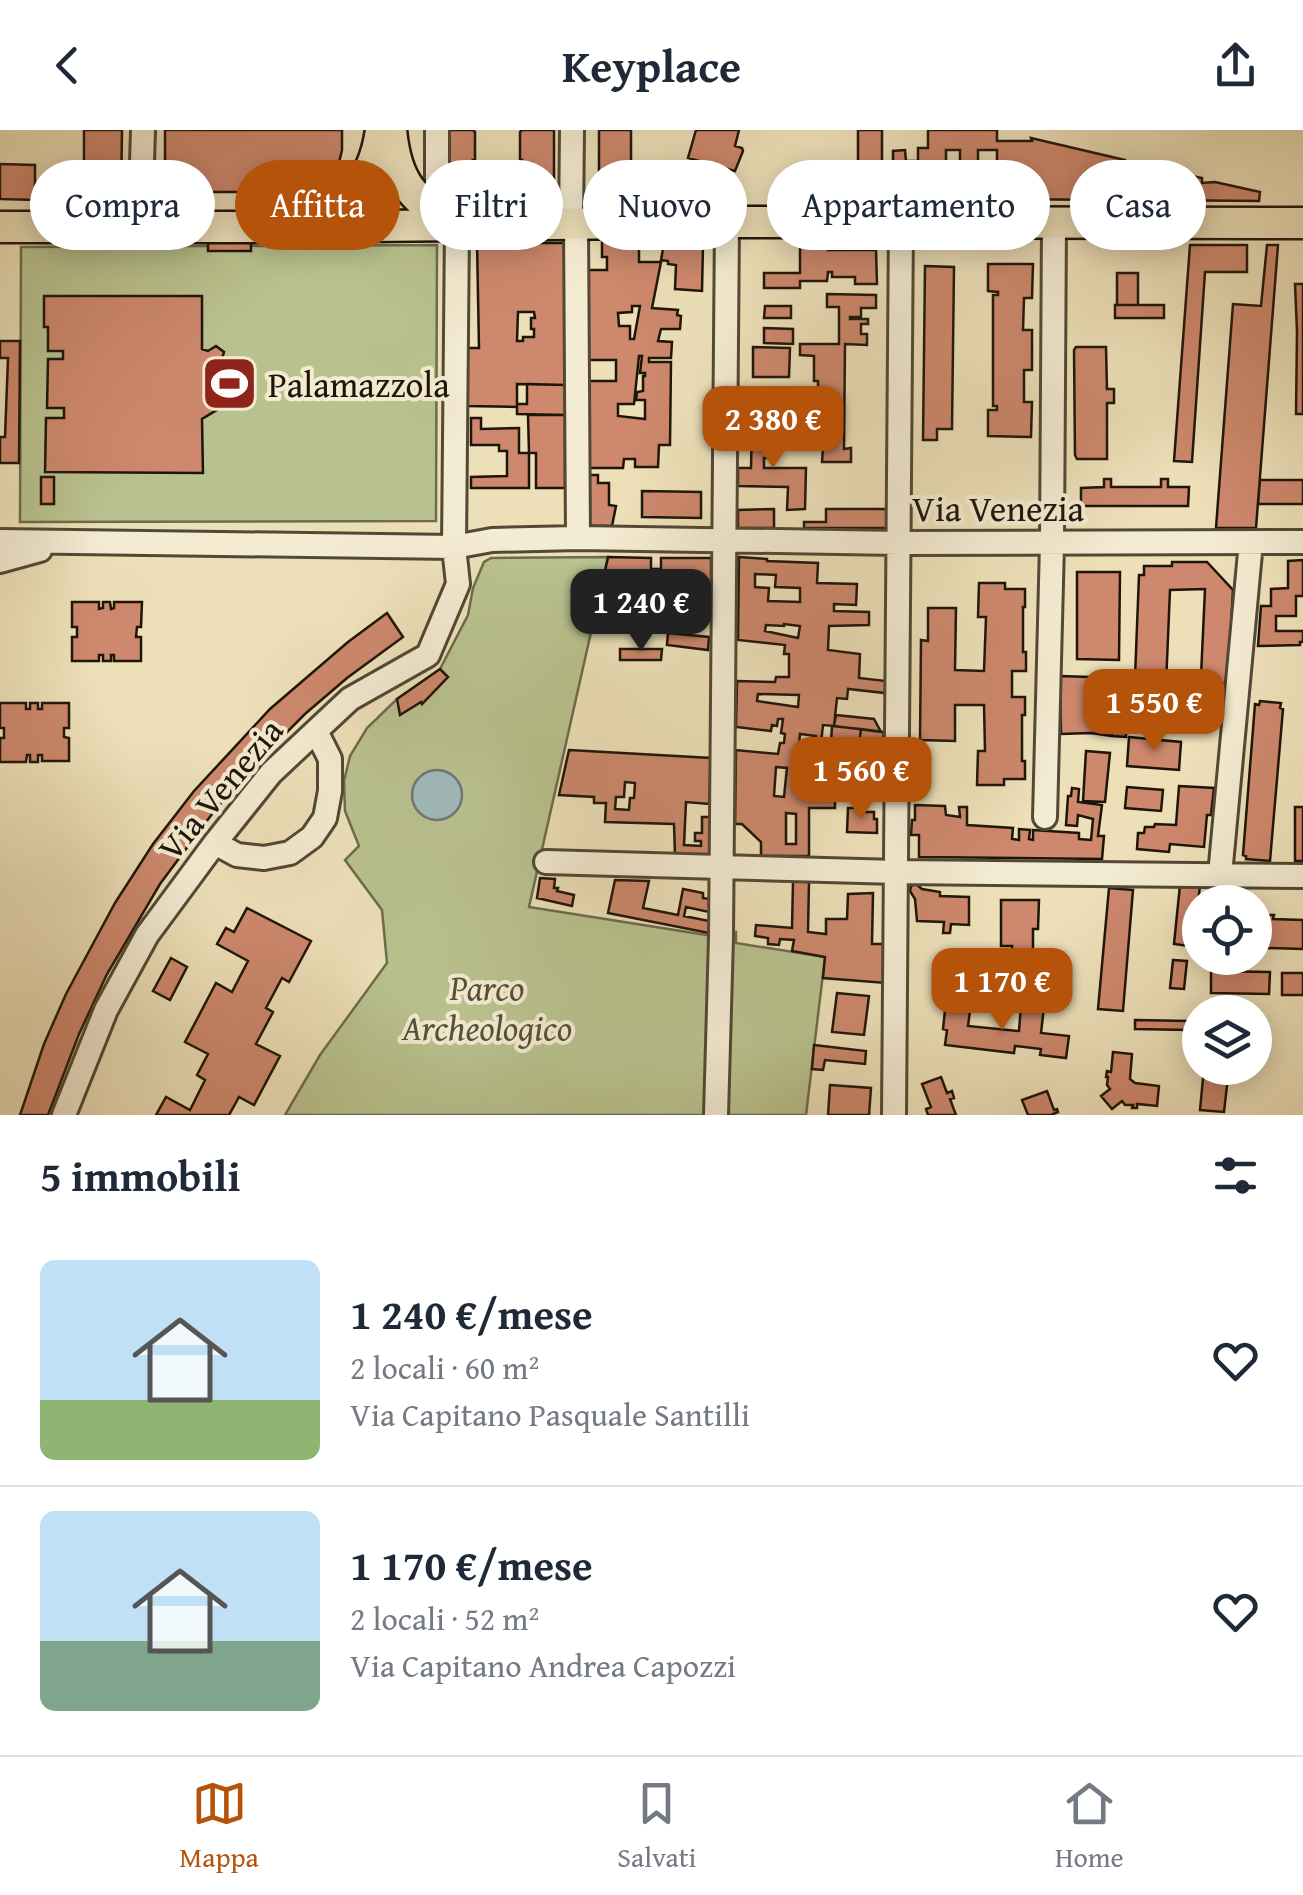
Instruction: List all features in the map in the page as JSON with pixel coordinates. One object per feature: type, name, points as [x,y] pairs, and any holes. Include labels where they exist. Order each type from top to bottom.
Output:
[{"type":"main road","points":[[373,160],[382,130]]},
{"type":"main road","points":[[391,130],[399,172],[420,199]]},
{"type":"main road","points":[[1050,222],[1303,223]]},
{"type":"main road","points":[[563,224],[583,224]]},
{"type":"main road","points":[[0,227],[30,227]]},
{"type":"street","points":[[142,160],[143,130]]},
{"type":"street","points":[[437,130],[438,160]]},
{"type":"street","points":[[572,130],[578,538]]},
{"type":"street","points":[[1046,817],[1054,222]]},
{"type":"street","points":[[449,250],[454,547]]},
{"type":"street","points":[[716,1115],[727,250]]},
{"type":"street","points":[[894,1115],[901,250]]},
{"type":"street","name":"Via Venezia","points":[[0,541],[454,547],[492,540],[578,538],[1052,544],[1303,542]]},
{"type":"street","points":[[0,560],[73,542]]},
{"type":"street","points":[[1220,875],[1251,542]]},
{"type":"street","name":"Via Venezia","points":[[64,1115],[106,1010],[146,935],[215,843],[271,773],[316,730],[350,700],[428,654],[458,584],[454,547]]},
{"type":"street","points":[[215,843],[237,856],[264,858],[290,853],[312,837],[325,818],[330,791],[330,759],[316,730]]},
{"type":"street","points":[[546,862],[897,872],[1303,876]]},
{"type":"green space","name":"Palamazzola","points":[[400,245],[437,250],[436,521],[20,522],[21,247],[400,250]]},
{"type":"green space","name":"Parco Archeologico","points":[[608,557],[529,907],[713,936],[714,932],[736,932],[736,943],[825,957],[806,1115],[285,1115],[320,1055],[387,963],[382,910],[345,860],[359,846],[345,811],[344,781],[350,756],[367,728],[397,699],[440,669],[468,615],[473,588],[484,562],[491,558]]},
{"type":"water","points":[[437,770],[455,777],[462,795],[455,813],[437,820],[419,813],[412,795],[419,777]]},
{"type":"building","points":[[84,130],[122,130],[122,160],[84,160]]},
{"type":"building","points":[[165,130],[342,130],[340,160],[235,160],[235,192],[215,192],[215,160],[165,160]]},
{"type":"building","points":[[441,130],[475,132],[475,160],[442,160]]},
{"type":"building","points":[[522,130],[554,130],[554,160],[520,160]]},
{"type":"building","points":[[599,130],[631,130],[631,160],[599,160]]},
{"type":"building","points":[[696,130],[739,130],[735,146],[743,151],[739,160],[688,158]]},
{"type":"building","points":[[858,130],[882,130],[882,160],[858,160]]},
{"type":"building","points":[[928,130],[997,130],[997,141],[1032,141],[1031,138],[1125,160],[1070,160],[1070,200],[1050,199],[1050,160],[997,160],[997,150],[978,150],[978,160],[960,160],[960,150],[946,150],[946,160],[918,160],[918,148],[928,148]]},
{"type":"building","points":[[905,150],[906,160],[893,160],[893,151]]},
{"type":"building","points":[[0,164],[30,165],[30,200],[0,199]]},
{"type":"building","points":[[1206,183],[1260,192],[1259,201],[1206,201]]},
{"type":"building","points":[[215,241],[235,241],[235,250],[251,250],[251,251],[208,251],[215,250]]},
{"type":"building","points":[[566,243],[565,385],[517,384],[517,407],[467,406],[467,348],[479,348],[477,250],[563,250]],"holes":[[[518,312],[534,312],[535,318],[531,318],[534,337],[517,341]]]},
{"type":"building","points":[[1206,245],[1247,245],[1247,272],[1205,272],[1192,462],[1174,461],[1190,250],[1206,250]]},
{"type":"building","points":[[1267,245],[1278,245],[1256,528],[1216,528],[1233,304],[1261,306]]},
{"type":"building","points":[[602,250],[639,250],[639,262],[661,262],[652,308],[678,310],[677,315],[681,316],[680,329],[661,329],[658,341],[672,342],[671,358],[649,358],[649,362],[671,362],[670,445],[659,445],[658,467],[635,467],[635,459],[624,459],[623,468],[588,468],[588,381],[616,381],[616,360],[588,360],[588,270],[607,270],[607,257],[602,257]],"holes":[[[632,306],[640,306],[634,339],[630,339],[630,326],[619,326],[618,313],[632,312]],[[642,356],[643,391],[637,392],[636,400],[645,400],[645,419],[618,416],[618,404],[634,404]]]},
{"type":"building","points":[[663,250],[703,250],[702,291],[675,289],[676,265],[661,260]]},
{"type":"building","points":[[800,250],[876,250],[877,284],[855,284],[855,277],[832,277],[832,272],[828,272],[827,281],[800,281],[800,288],[764,288],[764,273],[800,273]]},
{"type":"building","points":[[988,264],[1033,264],[1032,298],[1024,298],[1023,330],[1032,330],[1032,370],[1024,370],[1024,402],[1032,402],[1031,437],[988,436],[988,410],[997,410],[993,406],[993,295],[998,292],[988,291]]},
{"type":"building","points":[[925,266],[954,267],[952,429],[937,429],[937,440],[923,440]]},
{"type":"building","points":[[1117,273],[1138,273],[1138,305],[1117,305]]},
{"type":"building","points":[[1295,284],[1303,284],[1303,414],[1296,414]]},
{"type":"building","points":[[827,294],[876,295],[876,308],[861,308],[861,317],[850,317],[868,319],[868,324],[861,324],[861,334],[867,334],[867,345],[845,344],[844,449],[851,448],[851,462],[822,462],[823,448],[818,448],[818,396],[824,396],[824,389],[818,389],[818,381],[814,381],[814,356],[800,355],[800,344],[839,344],[839,307],[827,307]]},
{"type":"building","points":[[44,296],[202,296],[202,349],[208,351],[216,346],[224,352],[221,362],[228,385],[220,408],[202,419],[203,473],[45,472],[46,418],[64,418],[64,408],[47,408],[48,359],[63,359],[63,351],[48,351]]},
{"type":"building","points":[[1115,305],[1164,305],[1164,318],[1115,318]]},
{"type":"building","points":[[765,306],[791,306],[791,318],[764,318]]},
{"type":"building","points":[[764,328],[793,329],[793,344],[764,343]]},
{"type":"building","points":[[0,341],[20,341],[19,463],[0,463],[0,437],[5,437],[8,358],[0,358]]},
{"type":"building","points":[[753,347],[790,348],[789,377],[753,377]]},
{"type":"building","points":[[1076,347],[1106,347],[1107,389],[1114,389],[1114,403],[1107,403],[1107,459],[1077,459],[1075,455]]},
{"type":"building","points":[[527,384],[565,385],[565,415],[517,414],[517,404],[527,404]]},
{"type":"building","points":[[528,415],[565,415],[565,488],[536,488],[536,453],[529,453]]},
{"type":"building","points":[[471,418],[481,418],[481,429],[519,428],[519,453],[529,453],[529,488],[471,488],[471,477],[507,476],[507,451],[499,451],[499,445],[471,445]]},
{"type":"building","points":[[752,423],[765,423],[764,444],[777,444],[776,458],[764,458],[764,468],[806,468],[805,509],[787,510],[788,487],[738,486],[738,468],[751,468]]},
{"type":"building","points":[[587,475],[598,475],[598,483],[609,483],[609,505],[616,506],[612,526],[587,526]]},
{"type":"building","points":[[41,477],[54,477],[54,504],[41,504]]},
{"type":"building","points":[[1104,479],[1111,479],[1111,487],[1161,487],[1161,479],[1168,479],[1168,487],[1189,487],[1188,506],[1081,506],[1081,488],[1104,487]]},
{"type":"building","points":[[1260,480],[1303,480],[1303,504],[1258,504]]},
{"type":"building","points":[[642,491],[701,492],[701,518],[642,517]]},
{"type":"building","points":[[774,509],[774,528],[738,528],[738,510]]},
{"type":"building","points":[[826,509],[888,509],[888,528],[804,528],[804,522],[826,522]]},
{"type":"building","points":[[608,557],[651,558],[651,569],[661,569],[661,558],[711,558],[711,592],[601,590]]},
{"type":"building","points":[[739,557],[818,563],[817,583],[857,584],[856,605],[834,604],[834,611],[869,612],[869,625],[829,626],[828,650],[860,654],[859,678],[886,681],[885,693],[848,689],[847,699],[837,698],[834,726],[823,725],[821,743],[816,742],[816,736],[800,734],[799,744],[813,745],[810,759],[839,763],[840,750],[888,754],[888,782],[838,777],[839,769],[824,769],[823,783],[837,784],[837,798],[835,808],[809,808],[809,856],[761,856],[761,842],[742,824],[735,824],[736,750],[778,754],[785,734],[781,733],[783,719],[778,719],[777,726],[772,725],[771,731],[736,727],[737,681],[775,682],[776,677],[789,677],[785,645],[738,640]],"holes":[[[755,574],[776,575],[775,587],[800,588],[800,602],[768,601],[769,588],[755,587]],[[766,625],[800,626],[798,638],[765,631]],[[758,694],[799,695],[798,707],[757,701]],[[776,767],[787,768],[784,797],[774,796]],[[786,813],[796,814],[796,844],[786,844]]]},
{"type":"building","points":[[1303,560],[1303,596],[1296,596],[1296,616],[1276,616],[1276,631],[1303,631],[1303,642],[1258,646],[1261,606],[1271,606],[1271,589],[1288,588],[1288,561]]},
{"type":"building","points":[[1172,562],[1207,562],[1233,590],[1228,684],[1203,683],[1201,676],[1205,589],[1170,590],[1166,685],[1127,682],[1127,677],[1135,677],[1139,575],[1144,575],[1144,566],[1172,566]]},
{"type":"building","points":[[1077,572],[1120,572],[1119,660],[1077,659]]},
{"type":"building","points":[[979,583],[1005,583],[1005,589],[1025,589],[1026,671],[1012,671],[1012,697],[1025,697],[1025,779],[1004,779],[1004,785],[977,785],[978,751],[985,751],[984,705],[955,705],[955,741],[920,740],[921,640],[928,641],[928,608],[956,608],[955,670],[984,671],[986,617],[978,617]]},
{"type":"building","points":[[689,591],[711,592],[711,608],[697,604],[697,609],[688,609]]},
{"type":"building","points":[[72,602],[99,602],[99,609],[103,602],[110,602],[111,609],[114,602],[142,602],[141,627],[137,627],[136,637],[141,637],[141,661],[114,661],[111,655],[111,661],[103,661],[103,655],[99,655],[99,661],[72,661],[72,637],[77,637],[77,627],[72,627]]},
{"type":"building","points":[[387,613],[403,637],[305,714],[215,810],[160,884],[107,974],[48,1115],[20,1115],[66,994],[115,903],[153,844],[194,791],[270,709]]},
{"type":"building","points":[[668,633],[709,637],[708,650],[667,645]]},
{"type":"building","points":[[620,649],[662,649],[661,660],[620,660]]},
{"type":"building","points":[[440,669],[448,677],[422,704],[400,715],[397,699]]},
{"type":"building","points":[[1060,676],[1089,677],[1089,721],[1113,721],[1112,736],[1061,734]]},
{"type":"building","points":[[1089,677],[1114,677],[1114,721],[1126,721],[1126,737],[1112,736],[1113,721],[1089,721]]},
{"type":"building","points":[[0,703],[26,703],[26,709],[30,709],[30,703],[38,703],[38,709],[42,709],[42,703],[69,703],[69,728],[64,728],[64,737],[69,738],[69,761],[42,761],[42,755],[38,755],[38,762],[30,762],[27,755],[26,762],[0,762],[4,728],[0,728]]},
{"type":"building","points":[[1281,703],[1283,709],[1270,861],[1246,859],[1243,855],[1255,704]]},
{"type":"building","points":[[836,715],[874,719],[881,732],[834,726]]},
{"type":"building","points":[[832,726],[861,729],[859,744],[831,742]]},
{"type":"building","points":[[861,729],[884,732],[882,747],[859,744]]},
{"type":"building","points":[[1129,737],[1181,742],[1179,770],[1127,766]]},
{"type":"building","points":[[569,750],[711,758],[709,804],[686,802],[684,845],[701,846],[701,841],[695,841],[695,833],[702,833],[702,817],[711,817],[711,858],[675,856],[674,824],[605,822],[606,803],[594,803],[594,797],[559,795]],"holes":[[[625,782],[635,783],[629,810],[615,809],[616,797],[624,797]]]},
{"type":"building","points":[[1086,751],[1110,753],[1105,802],[1083,801]]},
{"type":"building","points":[[1179,786],[1214,788],[1204,847],[1170,844],[1169,852],[1137,849],[1138,833],[1144,833],[1145,827],[1176,825]]},
{"type":"building","points":[[1127,787],[1163,790],[1161,811],[1125,808]]},
{"type":"building","points":[[1072,788],[1079,789],[1078,802],[1102,805],[1098,836],[1104,836],[1102,859],[919,857],[919,835],[911,835],[915,805],[945,806],[946,815],[960,817],[959,807],[967,807],[967,825],[1013,828],[1012,839],[1019,840],[1019,829],[1030,830],[1029,839],[1033,840],[1033,830],[1079,833],[1079,839],[1091,840],[1093,819],[1078,815],[1077,826],[1066,825]]},
{"type":"building","points":[[1295,807],[1303,807],[1303,861],[1295,861]]},
{"type":"building","points":[[848,808],[874,812],[877,833],[847,832]]},
{"type":"building","points":[[540,878],[555,879],[557,891],[574,895],[572,906],[537,898]]},
{"type":"building","points":[[615,880],[649,881],[643,908],[678,915],[683,889],[703,893],[703,898],[709,899],[709,912],[686,907],[684,916],[709,921],[709,933],[608,913]]},
{"type":"building","points":[[793,881],[809,882],[808,932],[826,934],[826,919],[847,919],[848,894],[873,893],[872,944],[886,944],[886,983],[823,978],[825,957],[792,951],[794,940],[780,939],[779,945],[768,944],[768,938],[755,936],[756,925],[792,928]]},
{"type":"building","points":[[916,884],[940,892],[940,896],[969,897],[969,925],[951,924],[950,933],[943,933],[944,922],[917,921],[915,899],[910,891]]},
{"type":"building","points":[[1180,885],[1182,885],[1182,945],[1174,944]]},
{"type":"building","points":[[1109,888],[1133,890],[1123,1011],[1098,1009]]},
{"type":"building","points":[[1001,900],[1039,900],[1038,929],[1033,929],[1033,960],[1013,960],[1012,946],[1001,946]]},
{"type":"building","points":[[247,908],[311,941],[289,982],[282,978],[266,1008],[273,1012],[256,1044],[280,1056],[254,1105],[239,1097],[229,1115],[156,1115],[166,1097],[190,1110],[205,1080],[197,1075],[208,1054],[185,1042],[216,983],[232,992],[248,961],[217,944],[226,928],[234,932]]},
{"type":"building","points":[[1272,915],[1273,919],[1303,920],[1303,949],[1272,948]]},
{"type":"building","points":[[960,951],[982,951],[982,987],[960,987]]},
{"type":"building","points":[[171,958],[187,967],[170,1000],[153,991]]},
{"type":"building","points":[[1173,960],[1182,961],[1184,989],[1170,988]]},
{"type":"building","points":[[1282,973],[1303,973],[1303,995],[1282,995]]},
{"type":"building","points":[[1211,975],[1270,975],[1269,994],[1211,993]]},
{"type":"building","points":[[837,993],[869,996],[864,1035],[832,1032]]},
{"type":"building","points":[[946,1001],[971,1004],[968,1026],[1019,1031],[1021,1005],[1044,1007],[1041,1033],[1069,1036],[1066,1058],[1040,1055],[1041,1049],[1015,1046],[1014,1053],[945,1045]]},
{"type":"building","points":[[1135,1020],[1182,1021],[1182,1030],[1135,1029]]},
{"type":"building","points":[[814,1045],[866,1051],[865,1064],[825,1060],[823,1070],[812,1069]]},
{"type":"building","points":[[1113,1052],[1132,1054],[1130,1079],[1135,1083],[1159,1086],[1157,1106],[1137,1104],[1137,1108],[1132,1108],[1133,1105],[1122,1101],[1112,1109],[1101,1096],[1110,1089],[1106,1077],[1107,1071],[1111,1072]]},
{"type":"building","points":[[941,1077],[947,1093],[952,1091],[954,1098],[950,1099],[956,1115],[928,1115],[926,1109],[931,1107],[922,1084]]},
{"type":"building","points":[[830,1085],[871,1088],[869,1115],[828,1115]]},
{"type":"building","points":[[1202,1085],[1227,1085],[1224,1112],[1200,1110]]},
{"type":"building","points":[[1047,1091],[1058,1112],[1028,1115],[1022,1100]]},
{"type":"place","name":"Palamazzola","points":[[229,384]]}]
